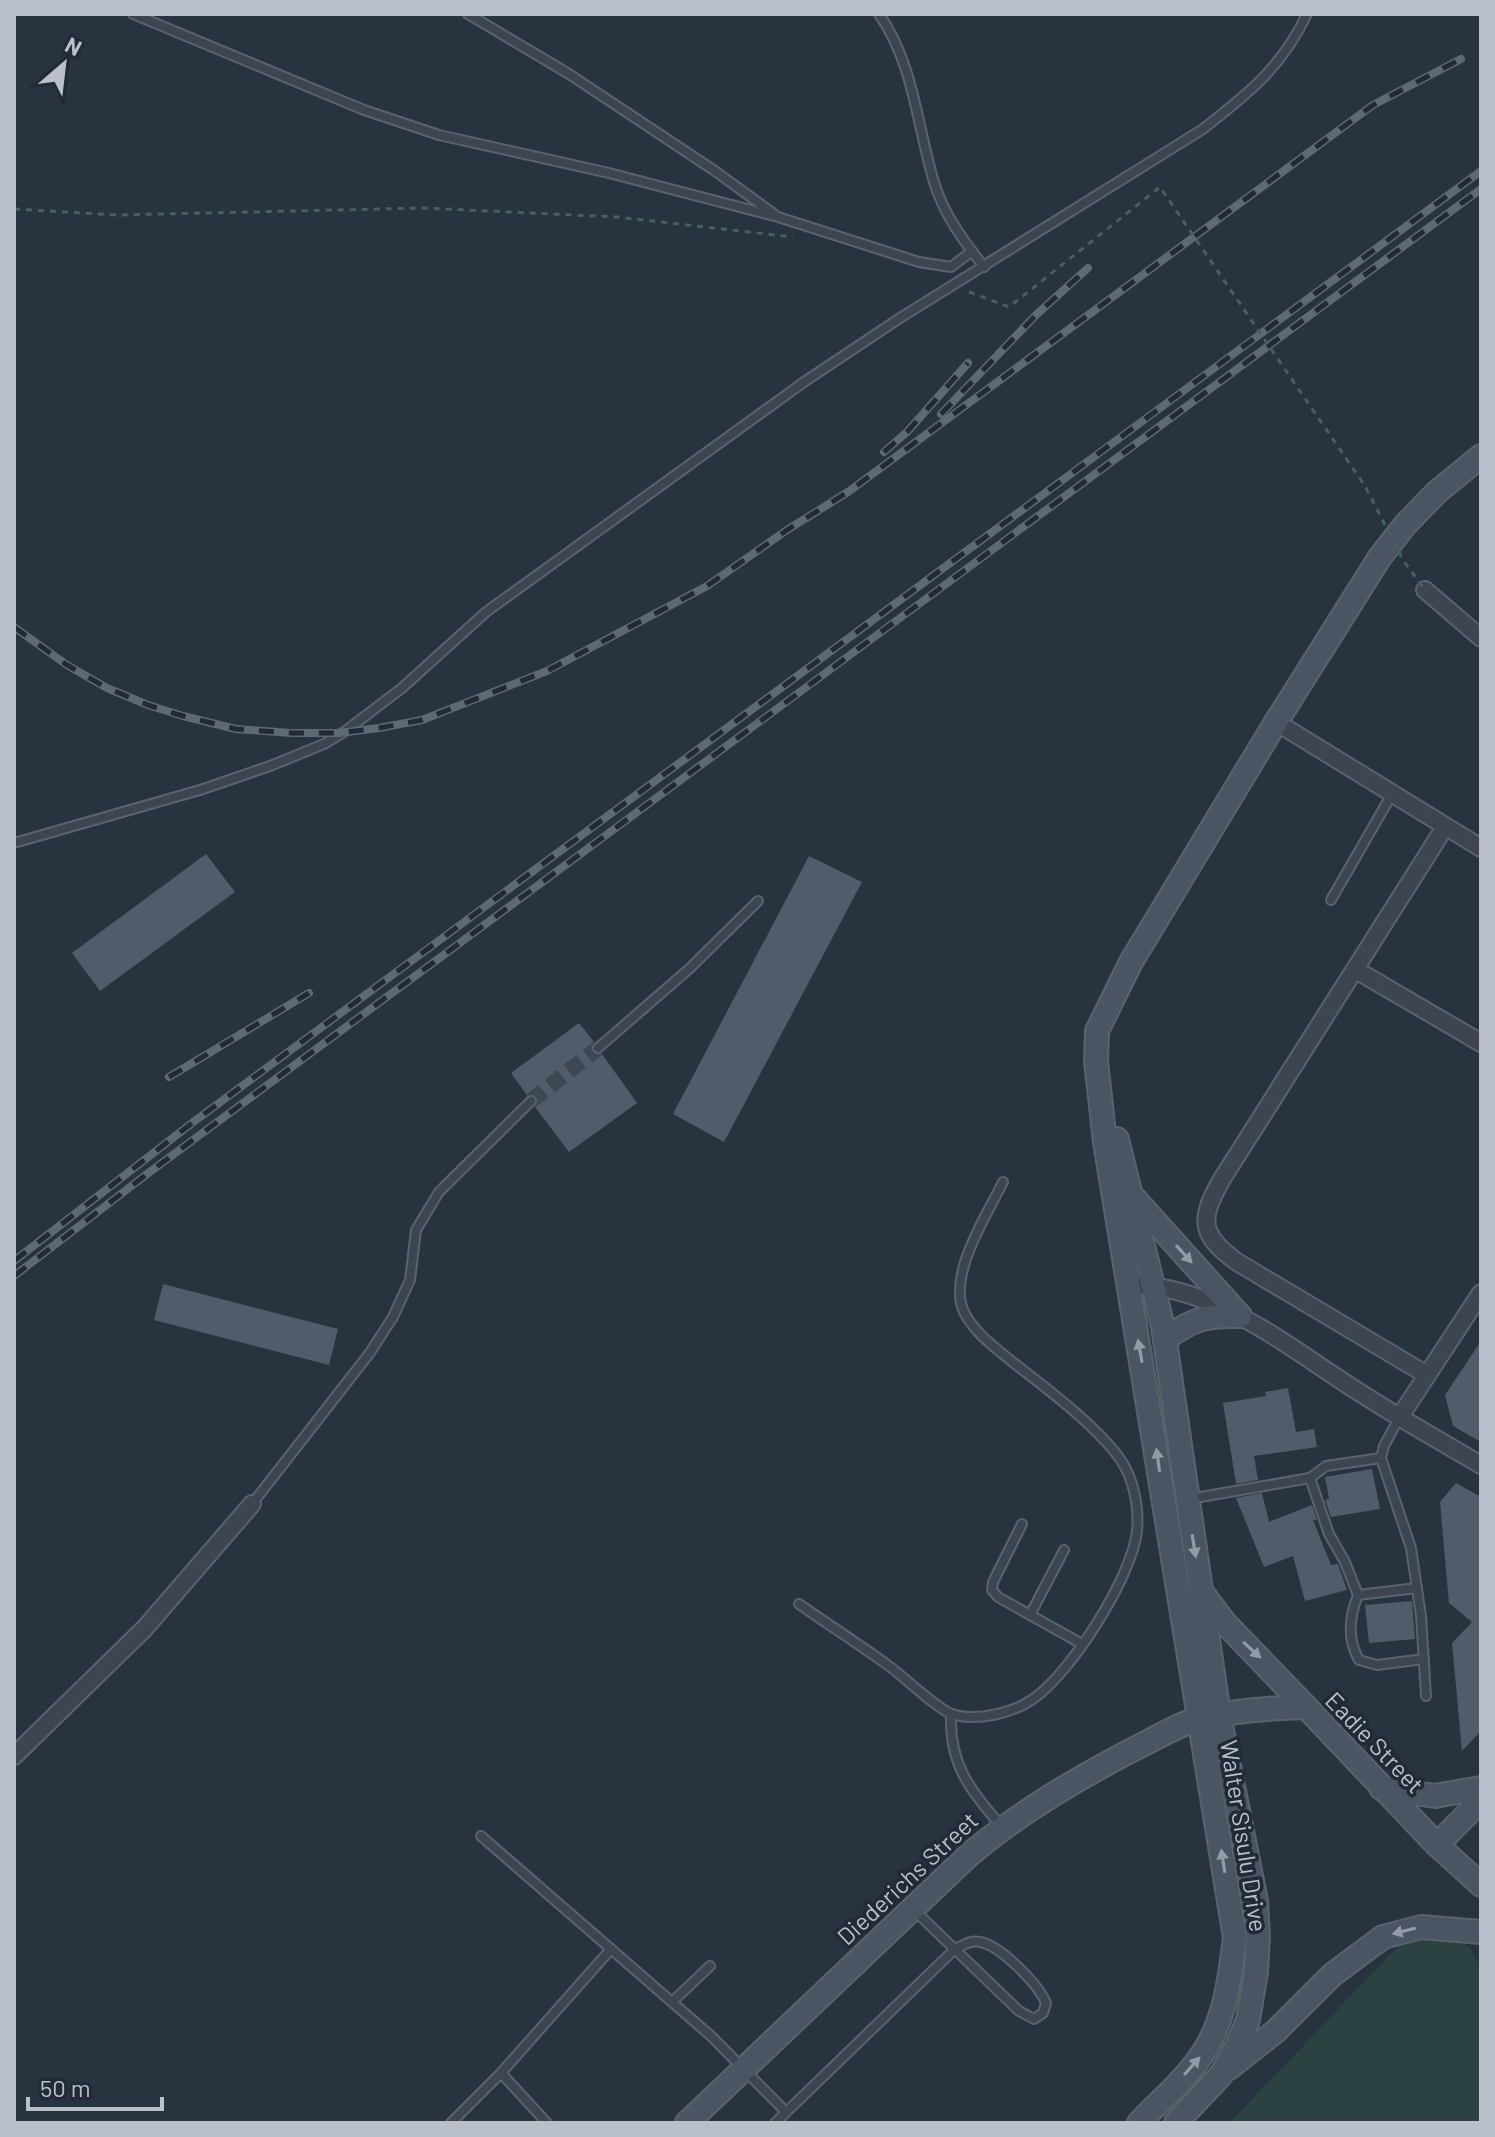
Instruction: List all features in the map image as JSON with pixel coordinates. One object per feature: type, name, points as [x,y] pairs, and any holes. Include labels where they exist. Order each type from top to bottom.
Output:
[{"type":"main road","points":[[1209,1717],[1128,1285],[1105,1142],[1096,1061],[1097,1031],[1131,962],[1380,557],[1437,492],[1481,456]]},
{"type":"main road","points":[[1100,1097],[1108,1110],[1132,1196],[1165,1339],[1201,1591],[1209,1717]]},
{"type":"main road","points":[[1132,1196],[1240,1316]]},
{"type":"main road","points":[[1165,1339],[1191,1321],[1240,1316]]},
{"type":"main road","points":[[1201,1591],[1225,1623],[1306,1707]]},
{"type":"main road","name":"Eadie Street","points":[[1209,1717],[1254,1709],[1306,1707],[1437,1845],[1481,1885]]},
{"type":"main road","name":"Diederichs Street","points":[[687,2123],[969,1855],[1003,1827],[1114,1760],[1209,1717]]},
{"type":"main road","name":"Walter Sisulu Drive","points":[[1176,2123],[1221,2075],[1237,2046],[1248,2020],[1256,1972],[1258,1936],[1251,1870],[1209,1717]]},
{"type":"main road","name":"Walter Sisulu Drive","points":[[1139,2123],[1204,2051],[1219,2020],[1230,1977],[1235,1938],[1209,1717]]},
{"type":"main road","points":[[1381,1788],[1435,1796],[1481,1788]]},
{"type":"main road","points":[[1437,1845],[1481,1800]]},
{"type":"main road","points":[[1221,2075],[1276,2031],[1332,1975],[1383,1937],[1421,1927],[1481,1932]]},
{"type":"street","points":[[1425,590],[1481,638]]},
{"type":"street","points":[[1276,722],[1481,848]]},
{"type":"street","points":[[1427,1375],[1237,1262],[1220,1250],[1206,1231],[1205,1222],[1209,1202],[1222,1179],[1445,827]]},
{"type":"street","points":[[1356,970],[1481,1043]]},
{"type":"street","points":[[1128,1285],[1154,1285],[1207,1301],[1240,1316],[1399,1418],[1481,1465]]},
{"type":"street","points":[[1399,1418],[1481,1293]]},
{"type":"street","points":[[14,1756],[145,1628],[252,1504]]},
{"type":"lane","points":[[133,14],[364,110],[439,135],[609,173],[778,217],[919,262],[951,267],[972,251]]},
{"type":"lane","points":[[468,14],[582,82],[778,217]]},
{"type":"lane","points":[[879,14],[897,44],[906,71],[935,185],[954,228],[984,267]]},
{"type":"lane","points":[[14,843],[200,790],[270,766],[324,744],[344,732],[402,688],[486,612],[804,382],[900,318],[1203,129],[1244,98],[1279,63],[1293,44],[1307,14]]},
{"type":"lane","points":[[1331,900],[1392,794]]},
{"type":"lane","points":[[598,1048],[689,969],[758,901]]},
{"type":"lane","points":[[252,1504],[369,1354],[393,1317],[410,1280],[416,1230],[439,1192],[531,1101]]},
{"type":"lane","points":[[799,1604],[890,1666],[951,1714],[984,1716],[1011,1711],[1034,1698],[1061,1673],[1082,1644],[1127,1567],[1137,1532],[1136,1495],[1124,1465],[1092,1429],[985,1339],[964,1311],[959,1287],[965,1261],[1003,1182]]},
{"type":"lane","points":[[1399,1418],[1381,1458],[1411,1548],[1426,1696]]},
{"type":"lane","points":[[1187,1499],[1310,1478],[1326,1466],[1381,1458]]},
{"type":"lane","points":[[1310,1478],[1329,1534],[1345,1562],[1358,1595],[1350,1616],[1353,1650],[1359,1660],[1377,1665],[1424,1659]]},
{"type":"lane","points":[[1022,1524],[993,1582],[992,1590],[998,1597],[1082,1644]]},
{"type":"lane","points":[[1030,1615],[1064,1550]]},
{"type":"lane","points":[[1358,1595],[1417,1588]]},
{"type":"lane","points":[[951,1714],[950,1737],[954,1758],[978,1798],[1003,1827]]},
{"type":"lane","points":[[481,1836],[745,2067],[786,2112]]},
{"type":"lane","points":[[775,2123],[955,1949],[973,1941],[983,1942],[999,1951],[1037,1987],[1046,2003],[1043,2013],[1034,2019],[1024,2016],[955,1949],[913,1909]]},
{"type":"lane","points":[[451,2123],[501,2073],[611,1949]]},
{"type":"lane","points":[[672,2002],[710,1966]]},
{"type":"lane","points":[[501,2073],[547,2123]]},
{"type":"path","points":[[969,292],[1009,307],[1160,187],[1365,486],[1403,560],[1425,590]]},
{"type":"path","points":[[14,209],[117,215],[424,208],[617,217],[799,238]]},
{"type":"green space","points":[[1448,1932],[1470,1948],[1481,1969],[1481,2123],[1229,2123],[1410,1934]]},
{"type":"building","points":[[206,854],[235,892],[100,991],[72,953]]},
{"type":"building","points":[[809,856],[862,882],[724,1142],[673,1114]]},
{"type":"building","points":[[579,1023],[594,1042],[592,1052],[602,1054],[637,1103],[569,1152],[535,1107],[538,1102],[536,1097],[527,1095],[511,1073]]},
{"type":"building","points":[[163,1284],[338,1329],[329,1365],[154,1320]]},
{"type":"building","points":[[1481,1341],[1481,1442],[1453,1426],[1445,1395]]},
{"type":"building","points":[[1288,1388],[1296,1432],[1314,1429],[1317,1447],[1254,1456],[1258,1480],[1236,1484],[1223,1403],[1266,1396],[1265,1392]]},
{"type":"building","points":[[1372,1469],[1380,1509],[1331,1517],[1325,1500],[1329,1498],[1325,1477]]},
{"type":"building","points":[[1456,1483],[1481,1497],[1481,1731],[1462,1751],[1452,1643],[1472,1622],[1449,1603],[1440,1502]]},
{"type":"building","points":[[1262,1493],[1269,1522],[1312,1505],[1317,1520],[1313,1520],[1331,1565],[1338,1564],[1347,1590],[1305,1601],[1293,1556],[1264,1567],[1236,1498]]},
{"type":"building","points":[[1412,1601],[1415,1639],[1369,1643],[1365,1605]]},
{"type":"tunnel","points":[[531,1101],[598,1048]]},
{"type":"railway","points":[[14,627],[67,665],[107,688],[148,705],[236,729],[339,733],[422,720],[547,671],[707,586],[848,492],[1373,105],[1461,59]]},
{"type":"railway","points":[[14,1261],[196,1120],[1481,171]]},
{"type":"railway","points":[[14,1276],[151,1171],[1481,189]]},
{"type":"railway","points":[[941,414],[1037,314],[1088,268]]},
{"type":"railway","points":[[884,452],[907,432],[968,363]]},
{"type":"railway","points":[[169,1077],[309,993]]}]
